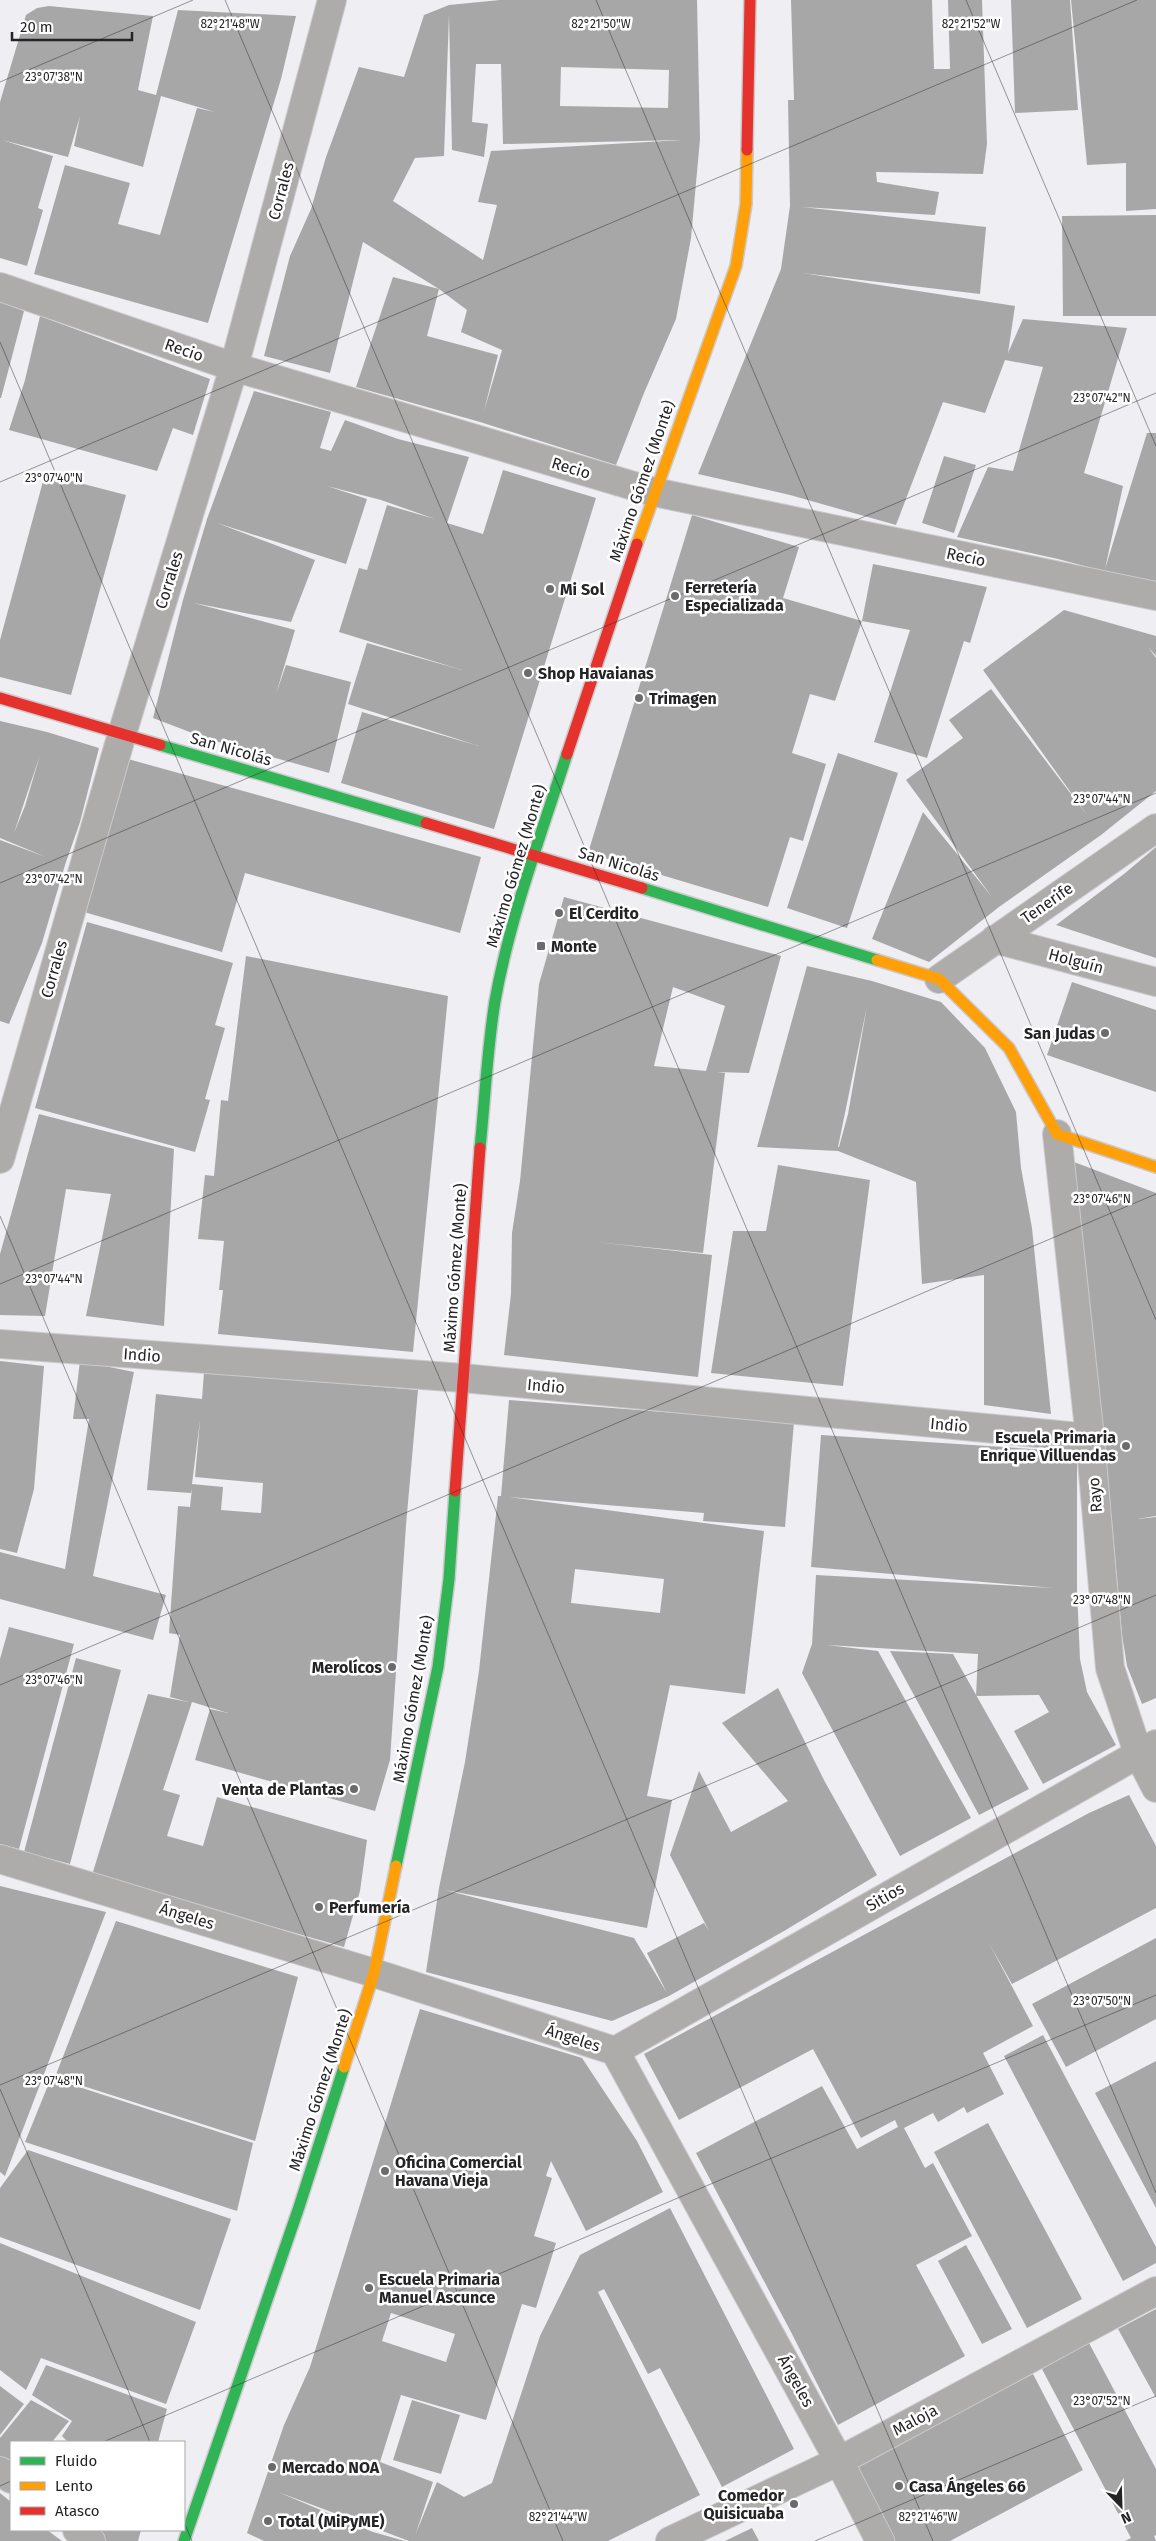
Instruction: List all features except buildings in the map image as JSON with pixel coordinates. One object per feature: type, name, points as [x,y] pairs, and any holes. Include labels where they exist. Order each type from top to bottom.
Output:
[{"type":"main road","name":"Máximo Gómez (Monte)","points":[[184,2541],[299,2207],[374,1973],[438,1667],[450,1579],[462,1378],[480,1149],[495,1002],[506,952],[534,855],[654,492],[729,288],[742,238],[748,146],[750,0]]},
{"type":"main road","name":"San Nicolás","points":[[0,698],[534,855],[939,979],[1009,1048],[1058,1134]]},
{"type":"main road","points":[[1058,1134],[1156,1167]]},
{"type":"street","name":"Corrales","points":[[0,1160],[122,734],[234,367],[332,0]]},
{"type":"street","name":"Recio","points":[[0,287],[234,367],[654,492],[1156,596]]},
{"type":"street","name":"Tenerife","points":[[939,979],[1156,828]]},
{"type":"street","name":"Holguín","points":[[995,939],[1156,982]]},
{"type":"street","name":"Rayo","points":[[1058,1134],[1090,1438],[1110,1668],[1147,1749],[1156,1788]]},
{"type":"street","name":"Indio","points":[[0,1344],[462,1378],[1090,1438]]},
{"type":"street","name":"Sitios","points":[[616,2051],[1147,1749]]},
{"type":"street","name":"Ángeles","points":[[0,1859],[374,1973],[616,2051],[839,2461],[880,2541]]},
{"type":"street","name":"Maloja","points":[[670,2541],[839,2461],[1156,2291]]},
{"type":"street","points":[[78,2531],[91,2541]]},
{"type":"traffic: fast","points":[[160,745],[426,823]]},
{"type":"traffic: fast","points":[[480,1148],[490,1038],[501,970],[527,876],[567,754]]},
{"type":"traffic: fast","points":[[642,888],[877,960]]},
{"type":"traffic: fast","points":[[396,1866],[438,1667],[449,1579],[455,1491]]},
{"type":"traffic: fast","points":[[184,2541],[299,2207],[344,2067]]},
{"type":"traffic: slow","points":[[637,544],[736,266],[746,204],[747,150]]},
{"type":"traffic: slow","points":[[877,960],[939,979],[1009,1048],[1057,1134],[1156,1167]]},
{"type":"traffic: slow","points":[[344,2067],[374,1973],[396,1866]]},
{"type":"traffic: jam","points":[[747,150],[750,0]]},
{"type":"traffic: jam","points":[[567,754],[637,544]]},
{"type":"traffic: jam","points":[[0,698],[160,745]]},
{"type":"traffic: jam","points":[[426,823],[642,888]]},
{"type":"traffic: jam","points":[[455,1491],[480,1148]]},
{"type":"place","name":"Mi Sol","points":[[550,589]]},
{"type":"place","name":"Ferretería Especializada","points":[[675,596]]},
{"type":"place","name":"Shop Havaianas","points":[[528,673]]},
{"type":"place","name":"Trimagen","points":[[639,698]]},
{"type":"place","name":"El Cerdito","points":[[559,913]]},
{"type":"place","name":"Monte","points":[[541,946]]},
{"type":"place","name":"San Judas","points":[[1105,1033]]},
{"type":"place","name":"Escuela Primaria Enrique Villuendas","points":[[1126,1446]]},
{"type":"place","name":"Merolícos","points":[[392,1667]]},
{"type":"place","name":"Venta de Plantas","points":[[354,1789]]},
{"type":"place","name":"Perfumería","points":[[319,1907]]},
{"type":"place","name":"Oficina Comercial Havana Vieja","points":[[385,2171]]},
{"type":"place","name":"Escuela Primaria Manuel Ascunce","points":[[369,2288]]},
{"type":"place","name":"Mercado NOA","points":[[272,2467]]},
{"type":"place","name":"Casa Ángeles 66","points":[[899,2486]]},
{"type":"place","name":"Comedor Quisicuaba","points":[[794,2504]]},
{"type":"place","name":"Total (MiPyME)","points":[[268,2521]]}]
